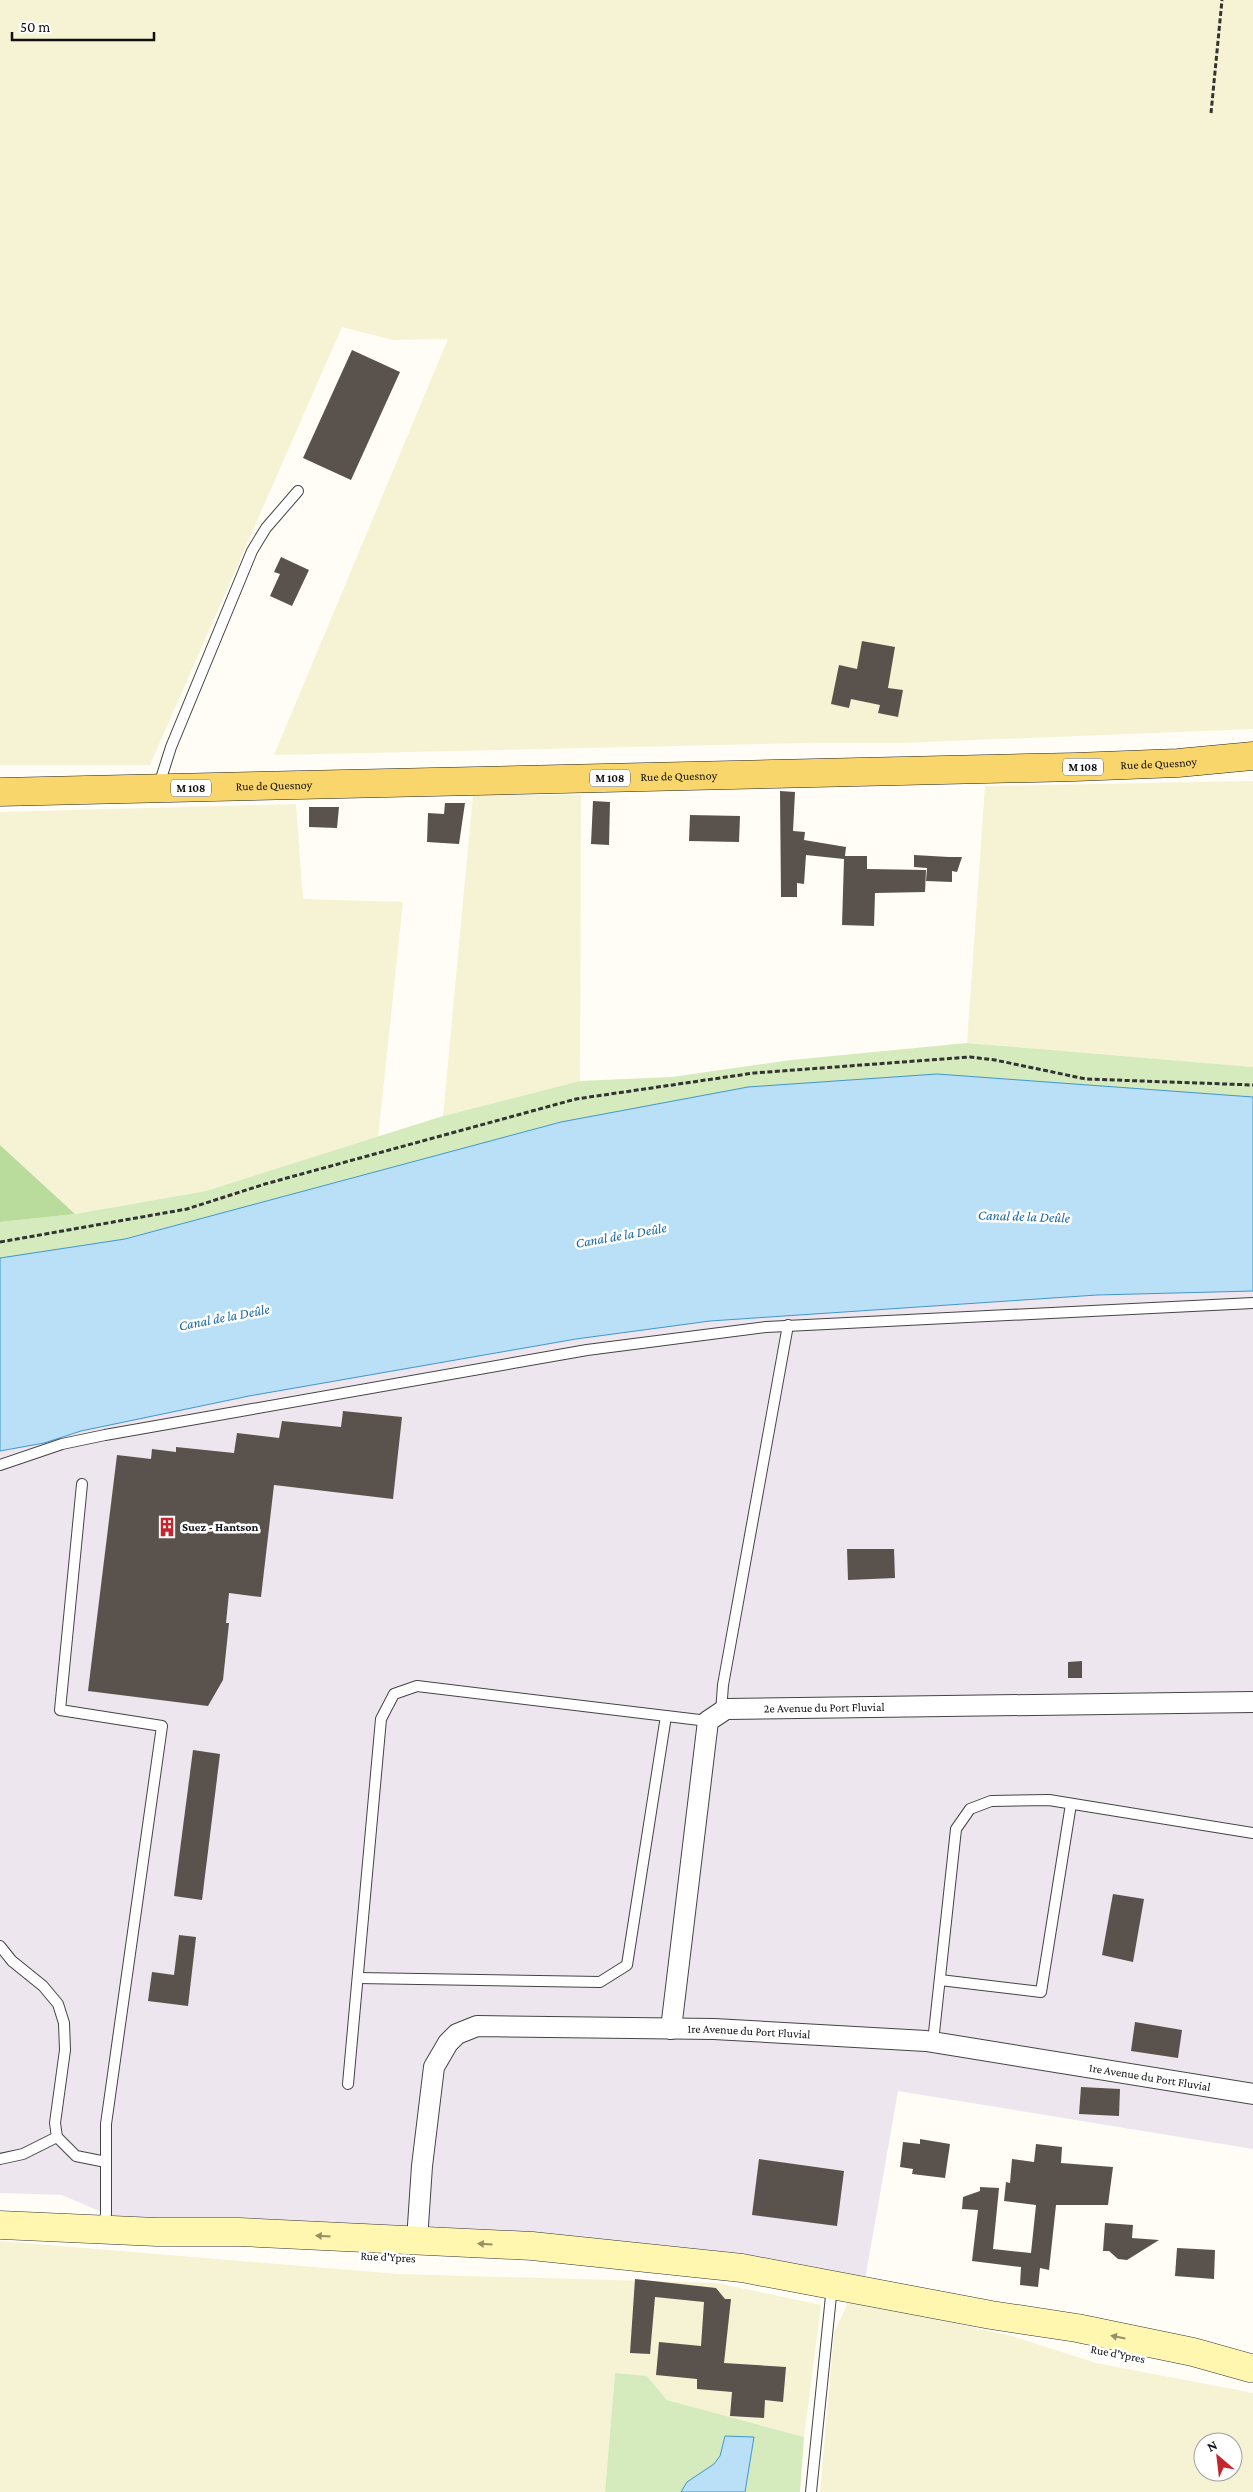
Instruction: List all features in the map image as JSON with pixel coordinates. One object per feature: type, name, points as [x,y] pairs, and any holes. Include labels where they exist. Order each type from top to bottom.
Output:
[{"type":"main road","name":"Rue de Quesnoy","points":[[0,792],[1075,767],[1253,756]]},
{"type":"main road","name":"Rue d'Ypres","points":[[0,2225],[157,2232],[218,2232],[532,2246],[620,2257],[742,2268],[991,2315],[1074,2344],[1126,2357],[1252,2368]]},
{"type":"main road","name":"Rue d'Ypres","points":[[157,2232],[270,2252],[498,2263],[620,2257]]},
{"type":"street","name":"2e Avenue du Port Fluvial","points":[[714,1716],[726,1709],[1253,1702]]},
{"type":"street","points":[[671,2029],[714,1716]]},
{"type":"street","name":"1re Avenue du Port Fluvial","points":[[417,2240],[422,2166],[434,2067],[448,2043],[457,2034],[478,2026],[813,2033],[933,2042],[1253,2094]]},
{"type":"lane","points":[[158,789],[171,747],[252,552],[266,528],[298,491]]},
{"type":"lane","points":[[0,1465],[62,1444],[105,1435],[535,1358],[788,1325],[1253,1304]]},
{"type":"lane","points":[[348,2084],[381,1719],[394,1694],[418,1686],[666,1716],[714,1716],[723,1685],[788,1325]]},
{"type":"lane","points":[[82,1484],[60,1710],[162,1726],[106,2124],[106,2214],[103,2229]]},
{"type":"lane","points":[[358,1978],[600,1982],[628,1964],[666,1716]]},
{"type":"lane","points":[[933,2042],[956,1829],[970,1809],[991,1801],[1049,1800],[1253,1833]]},
{"type":"lane","points":[[940,1980],[1041,1992],[1070,1804]]},
{"type":"lane","points":[[0,1946],[12,1961],[43,1986],[58,2004],[64,2023],[65,2050],[55,2123],[57,2137],[76,2156],[106,2162]]},
{"type":"lane","points":[[0,2159],[23,2154],[57,2137]]},
{"type":"lane","points":[[811,2492],[832,2285]]},
{"type":"path","points":[[1211,113],[1222,0]]},
{"type":"path","points":[[0,1242],[187,1209],[264,1184],[568,1100],[754,1073],[970,1057],[995,1060],[1086,1079],[1253,1084]]},
{"type":"shaded area","points":[[0,0],[1253,0],[1253,729],[901,743],[810,743],[274,755],[448,339],[393,340],[342,327],[150,765],[0,765]]},
{"type":"shaded area","points":[[1253,781],[1253,1067],[967,1043],[985,786]]},
{"type":"shaded area","points":[[473,795],[581,795],[580,1081],[443,1116]]},
{"type":"shaded area","points":[[296,804],[303,899],[403,902],[378,1138],[206,1191],[75,1214],[0,1145],[0,812]]},
{"type":"shaded area","points":[[1253,1291],[1253,2149],[898,2091],[865,2280],[109,2220],[106,2214],[62,2195],[0,2193],[0,1451],[44,1443],[81,1431],[249,1396],[576,1339],[710,1321],[1097,1295]]},
{"type":"shaded area","points":[[0,2241],[398,2274],[717,2283],[821,2305],[804,2437],[667,2400],[647,2376],[615,2374],[605,2492],[0,2492]]},
{"type":"shaded area","points":[[849,2300],[1012,2336],[1096,2363],[1253,2393],[1253,2492],[820,2492],[834,2333]]},
{"type":"green space","points":[[967,1043],[1253,1067],[1253,1097],[937,1074],[748,1087],[561,1122],[124,1239],[0,1258],[0,1222],[75,1214],[206,1191],[443,1116],[580,1081],[672,1077],[791,1060]]},
{"type":"green space","points":[[0,1145],[75,1214],[0,1222]]},
{"type":"green space","points":[[615,2373],[647,2376],[667,2400],[804,2437],[800,2492],[605,2492]]},
{"type":"water","name":"Canal de la Deûle","points":[[937,1074],[1253,1097],[1253,1291],[1097,1295],[710,1321],[576,1339],[249,1396],[81,1431],[44,1443],[0,1451],[0,1258],[125,1239],[561,1122],[748,1087]]},
{"type":"water","points":[[725,2436],[754,2437],[745,2492],[681,2492],[687,2482],[714,2464],[720,2456]]},
{"type":"building","points":[[352,350],[400,372],[351,480],[303,458]]},
{"type":"building","points":[[281,557],[309,570],[292,606],[270,596],[280,574],[274,572]]},
{"type":"building","points":[[862,641],[895,647],[888,688],[903,690],[898,717],[878,713],[880,705],[851,699],[849,708],[831,704],[839,665],[857,669]]},
{"type":"building","points":[[780,791],[795,792],[793,831],[805,832],[804,840],[846,847],[845,856],[867,856],[867,869],[926,870],[925,892],[875,893],[874,926],[842,925],[844,859],[806,855],[804,884],[797,883],[797,897],[781,897]]},
{"type":"building","points":[[593,801],[610,802],[609,845],[591,844]]},
{"type":"building","points":[[445,803],[465,803],[459,844],[427,842],[428,813],[444,814]]},
{"type":"building","points":[[309,807],[339,807],[337,828],[309,827]]},
{"type":"building","points":[[690,815],[740,816],[739,842],[689,841]]},
{"type":"building","points":[[914,855],[962,857],[957,872],[952,871],[952,882],[926,881],[927,868],[914,867]]},
{"type":"building","name":"Suez - Hantson","points":[[343,1411],[402,1417],[393,1499],[274,1485],[261,1597],[229,1593],[226,1623],[229,1623],[223,1680],[208,1706],[88,1691],[117,1455],[151,1459],[152,1449],[176,1452],[176,1447],[234,1453],[237,1433],[279,1438],[282,1421],[341,1427]]},
{"type":"building","points":[[847,1549],[894,1549],[895,1578],[848,1580]]},
{"type":"building","points":[[1082,1661],[1082,1678],[1068,1678],[1068,1662]]},
{"type":"building","points":[[193,1750],[220,1754],[202,1900],[174,1896]]},
{"type":"building","points":[[1113,1894],[1144,1899],[1133,1962],[1102,1955]]},
{"type":"building","points":[[179,1935],[196,1937],[188,2006],[148,2001],[152,1972],[174,1975]]},
{"type":"building","points":[[1135,2022],[1182,2030],[1178,2058],[1131,2051]]},
{"type":"building","points":[[1081,2087],[1120,2089],[1119,2116],[1079,2114]]},
{"type":"building","points":[[920,2139],[950,2144],[945,2178],[912,2174],[913,2169],[900,2167],[903,2142],[920,2144]]},
{"type":"building","points":[[1036,2144],[1062,2147],[1061,2163],[1113,2167],[1108,2205],[1056,2205],[1049,2270],[1040,2268],[1038,2287],[1020,2285],[1021,2267],[972,2261],[978,2210],[962,2209],[963,2197],[980,2191],[980,2187],[999,2188],[993,2249],[1031,2253],[1036,2205],[1004,2201],[1006,2182],[1010,2183],[1012,2159],[1034,2162]]},
{"type":"building","points":[[759,2159],[844,2171],[837,2226],[752,2215]]},
{"type":"building","points":[[1105,2223],[1133,2225],[1132,2238],[1159,2240],[1127,2260],[1118,2259],[1109,2251],[1103,2251]]},
{"type":"building","points":[[1177,2248],[1215,2250],[1214,2279],[1175,2276]]},
{"type":"building","points":[[635,2279],[716,2288],[725,2299],[731,2299],[724,2363],[786,2367],[783,2402],[765,2400],[764,2418],[730,2416],[732,2392],[697,2389],[697,2379],[656,2375],[659,2342],[701,2346],[704,2302],[655,2297],[650,2354],[630,2353]]},
{"type":"place","name":"Suez - Hantson","points":[[167,1527]]}]
